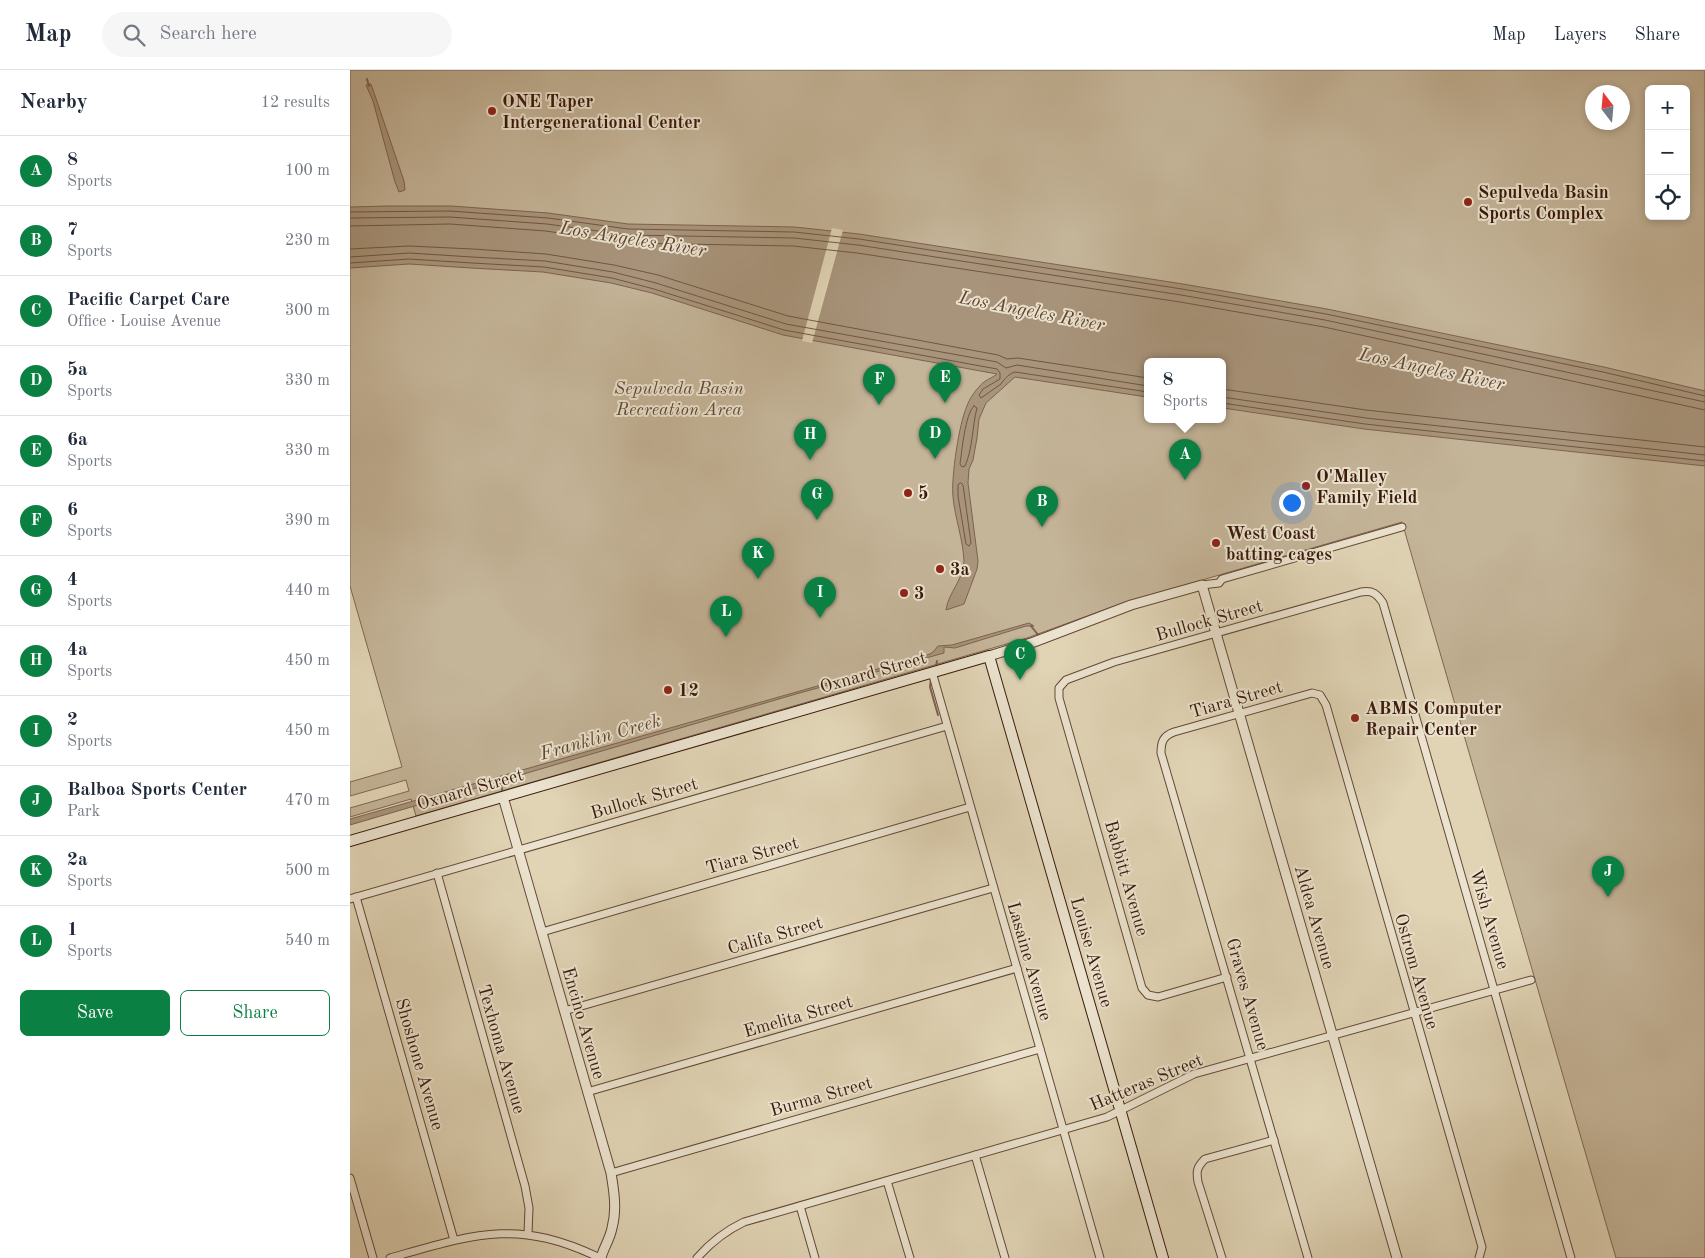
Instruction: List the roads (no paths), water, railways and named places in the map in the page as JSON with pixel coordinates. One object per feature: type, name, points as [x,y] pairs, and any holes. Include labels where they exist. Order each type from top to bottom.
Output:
[{"type":"main road","name":"Oxnard Street","points":[[350,841],[990,656]]},
{"type":"main road","name":"Louise Avenue","points":[[990,656],[1163,1258]]},
{"type":"street","name":"Oxnard Street","points":[[990,656],[1034,642],[1131,606],[1202,585],[1217,583],[1222,579],[1402,527]]},
{"type":"street","name":"Aldea Avenue","points":[[1202,585],[1396,1258]]},
{"type":"street","name":"Bullock Street","points":[[1058,688],[1066,680],[1114,662],[1362,592],[1373,592]]},
{"type":"street","name":"Wish Avenue","points":[[1373,592],[1383,603],[1571,1258]]},
{"type":"street","name":"Lasaine Avenue","points":[[932,672],[1100,1258]]},
{"type":"street","name":"Babbitt Avenue","points":[[1058,688],[1059,698],[1142,988],[1148,995],[1158,997],[1227,977]]},
{"type":"street","name":"Tiara Street","points":[[1163,739],[1167,734],[1312,693],[1320,695]]},
{"type":"street","name":"Ostrom Avenue","points":[[1320,695],[1326,705],[1482,1247],[1479,1257]]},
{"type":"street","name":"Bullock Street","points":[[353,898],[947,726]]},
{"type":"street","name":"Graves Avenue","points":[[1163,739],[1162,753],[1308,1258]]},
{"type":"street","name":"Encino Avenue","points":[[503,797],[611,1172],[614,1193],[614,1219],[612,1230],[601,1258]]},
{"type":"street","name":"Tiara Street","points":[[542,932],[970,807]]},
{"type":"street","name":"Texhoma Avenue","points":[[437,873],[525,1186],[529,1208],[528,1234]]},
{"type":"street","name":"Califa Street","points":[[564,1012],[994,888]]},
{"type":"street","name":"Shoshone Avenue","points":[[353,898],[454,1240]]},
{"type":"street","name":"Emelita Street","points":[[587,1092],[1017,968]]},
{"type":"street","name":"Hatteras Street","points":[[697,1258],[707,1247],[730,1229],[744,1222],[1121,1112],[1184,1078],[1531,980]]},
{"type":"street","name":"Burma Street","points":[[611,1172],[1040,1048]]},
{"type":"street","points":[[1222,1258],[1198,1182],[1196,1172],[1198,1165],[1205,1159],[1274,1140]]},
{"type":"street","points":[[975,1155],[1005,1258]]},
{"type":"street","points":[[350,1178],[373,1258]]},
{"type":"street","points":[[887,1181],[910,1258]]},
{"type":"street","points":[[800,1206],[815,1258]]},
{"type":"street","points":[[390,1258],[454,1240],[495,1233],[528,1234],[558,1241],[601,1258]]},
{"type":"water","points":[[371,84],[404,181],[405,190],[399,192],[373,101],[366,85]]},
{"type":"water","name":"Los Angeles River","points":[[451,206],[548,213],[628,224],[795,227],[859,234],[1183,284],[1327,309],[1604,367],[1705,391],[1705,466],[1364,429],[1226,408],[1226,358],[1144,358],[1144,397],[1015,377],[986,403],[979,419],[968,483],[978,561],[977,569],[964,604],[946,610],[961,574],[964,561],[953,497],[954,464],[961,425],[968,404],[974,394],[983,383],[997,374],[783,335],[652,293],[611,283],[543,272],[409,264],[350,268],[350,207]]},
{"type":"water","points":[[1029,623],[1034,626],[1026,626],[955,648],[944,647],[944,653],[796,694],[350,825],[350,819],[930,654],[938,646],[952,645]]},
{"type":"waterway","points":[[367,79],[369,86]]},
{"type":"waterway","points":[[1031,626],[1039,636]]},
{"type":"waterway","points":[[936,667],[937,661]]},
{"type":"waterway","points":[[931,679],[930,687],[938,715]]},
{"type":"waterway","points":[[499,780],[503,792]]},
{"type":"place","name":"ONE Taper Intergenerational Center","points":[[492,111]]},
{"type":"place","name":"Sepulveda Basin Sports Complex","points":[[1468,202]]},
{"type":"place","name":"6a","points":[[945,403]]},
{"type":"place","name":"6","points":[[879,405]]},
{"type":"place","name":"5a","points":[[935,459]]},
{"type":"place","name":"4a","points":[[810,460]]},
{"type":"place","name":"8","points":[[1185,480]]},
{"type":"place","name":"O'Malley Family Field","points":[[1306,486]]},
{"type":"place","name":"5","points":[[908,493]]},
{"type":"place","name":"4","points":[[817,520]]},
{"type":"place","name":"7","points":[[1042,527]]},
{"type":"place","name":"West Coast batting cages","points":[[1216,543]]},
{"type":"place","name":"3a","points":[[940,569]]},
{"type":"place","name":"2a","points":[[758,579]]},
{"type":"place","name":"3","points":[[904,593]]},
{"type":"place","name":"2","points":[[820,618]]},
{"type":"place","name":"1","points":[[726,637]]},
{"type":"place","name":"Pacific Carpet Care","points":[[1020,680]]},
{"type":"place","name":"12","points":[[668,690]]},
{"type":"place","name":"ABMS Computer Repair Center","points":[[1355,718]]},
{"type":"place","name":"Balboa Sports Center","points":[[1608,897]]},
{"type":"park label","name":"Sepulveda Basin Recreation Area","points":[[679,398]]},
{"type":"water label","name":"Franklin Creek","points":[[600,736]]}]
